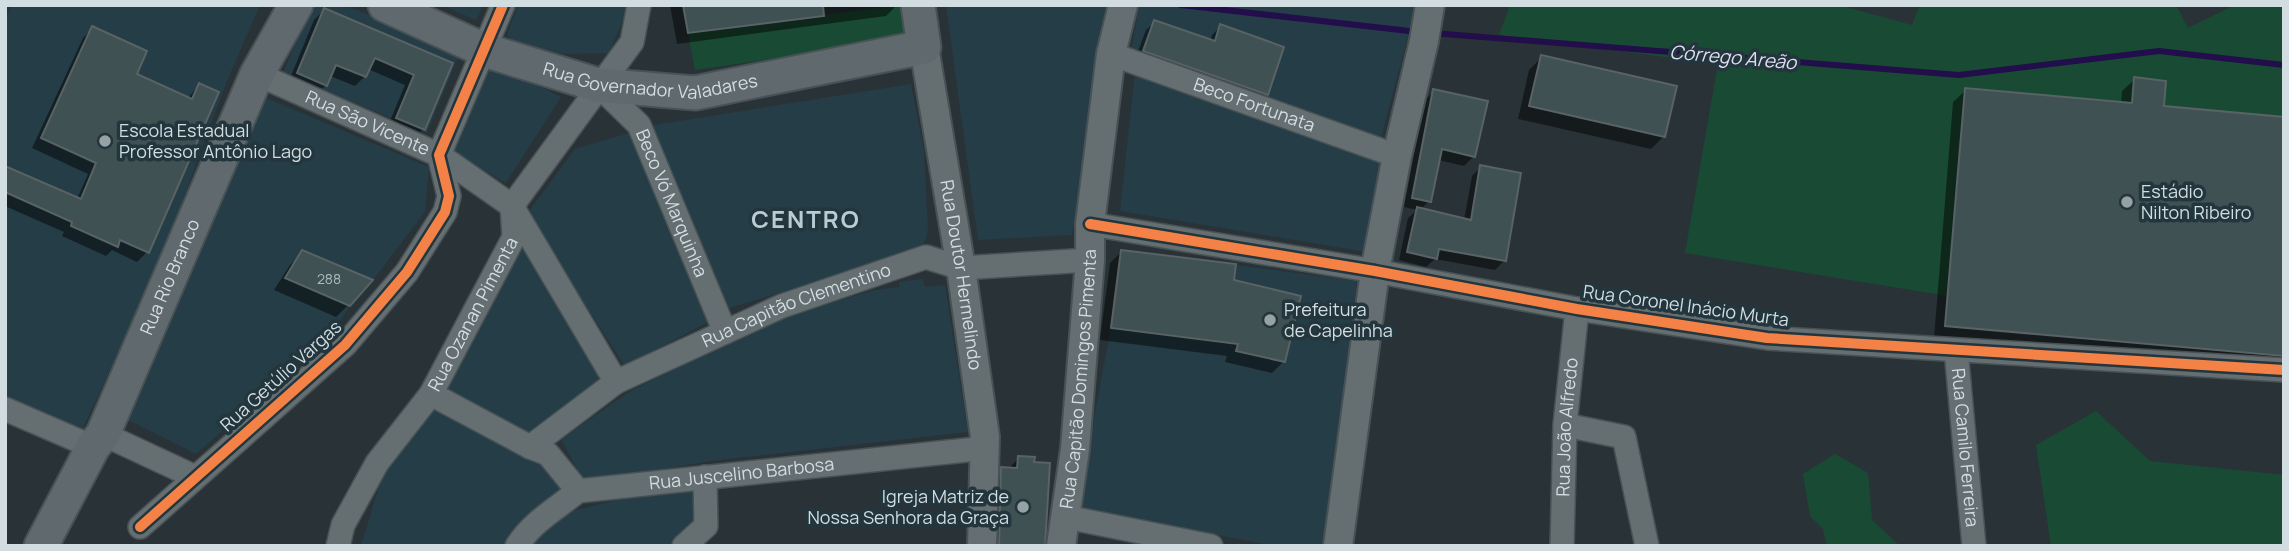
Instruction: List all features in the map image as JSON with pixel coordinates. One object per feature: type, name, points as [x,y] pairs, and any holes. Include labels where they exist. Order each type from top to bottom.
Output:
[{"type":"main road","name":"Rua Rio Branco","points":[[41,546],[98,441],[257,74],[296,5]]},
{"type":"main road","name":"Rua Governador Valadares","points":[[385,5],[484,50],[598,85],[695,93],[924,47]]},
{"type":"main road","name":"Rua Doutor Hermelindo","points":[[918,5],[924,47]]},
{"type":"street","points":[[439,155],[503,5]]},
{"type":"street","points":[[512,206],[632,42],[639,5]]},
{"type":"street","name":"Rua Capitão Domingos Pimenta","points":[[1061,546],[1075,449],[1090,260],[1090,224],[1111,54],[1123,5]]},
{"type":"street","points":[[1338,546],[1375,271],[1397,156],[1428,20]]},
{"type":"street","name":"Rua Doutor Hermelindo","points":[[924,47],[961,268],[986,448],[982,546]]},
{"type":"street","name":"Beco Fortunata","points":[[1111,54],[1397,156]]},
{"type":"street","name":"Rua São Vicente","points":[[257,74],[439,155],[512,206],[616,382]]},
{"type":"street","name":"Beco Vó Marquinha","points":[[598,85],[639,125],[725,332]]},
{"type":"street","name":"Rua Getúlio Vargas","points":[[140,527],[345,345],[407,272],[445,212],[449,196],[439,155]]},
{"type":"street","name":"Rua Ozanan Pimenta","points":[[338,546],[343,525],[377,463],[431,394],[514,237],[512,206]]},
{"type":"street","name":"Rua Coronel Inácio Murta","points":[[1090,224],[1375,271],[1577,309],[1767,338],[2284,370]]},
{"type":"street","name":"Rua Capitão Clementino","points":[[530,447],[616,382],[782,306],[926,257],[961,268],[1090,260]]},
{"type":"street","name":"Rua João Alfredo","points":[[1562,546],[1565,425],[1577,309]]},
{"type":"street","name":"Rua Camilo Ferreira","points":[[1956,350],[1974,546]]},
{"type":"street","points":[[431,394],[548,454],[578,491]]},
{"type":"street","points":[[5,409],[195,477]]},
{"type":"street","points":[[1565,425],[1624,437],[1647,546]]},
{"type":"street","name":"Rua Juscelino Barbosa","points":[[517,546],[524,534],[547,513],[578,491],[986,448]]},
{"type":"street","points":[[684,546],[706,526],[705,477]]},
{"type":"street","points":[[1066,517],[1211,546]]},
{"type":"shaded area","points":[[12,5],[260,5],[227,81],[158,267],[83,428],[5,395],[5,19]]},
{"type":"shaded area","points":[[311,5],[345,5],[460,53],[427,133],[283,73]]},
{"type":"shaded area","points":[[441,5],[483,5],[476,20]]},
{"type":"shaded area","points":[[518,5],[629,5],[609,53],[562,54],[512,41],[507,35]]},
{"type":"shaded area","points":[[946,5],[1113,5],[1072,235],[978,240]]},
{"type":"shaded area","points":[[1139,5],[1413,5],[1412,21],[1380,142],[1131,51]]},
{"type":"shaded area","points":[[490,61],[561,97],[506,183],[448,151]]},
{"type":"shaded area","points":[[1135,72],[1383,162],[1367,252],[1120,211]]},
{"type":"shaded area","points":[[911,84],[924,151],[928,230],[922,250],[726,309],[648,126]]},
{"type":"shaded area","points":[[264,97],[429,167],[425,212],[350,306],[329,337],[196,454],[126,419]]},
{"type":"shaded area","points":[[632,132],[710,321],[625,366],[527,214],[575,149]]},
{"type":"shaded area","points":[[520,239],[605,377],[529,436],[443,386]]},
{"type":"shaded area","points":[[1121,250],[1357,281],[1328,546],[1275,546],[1077,508],[1111,328]]},
{"type":"shaded area","points":[[923,279],[925,287],[945,285],[968,432],[711,461],[584,482],[561,439],[629,392],[766,322],[875,290],[899,287],[899,282]]},
{"type":"shaded area","points":[[435,407],[542,463],[565,488],[511,546],[361,546],[382,476]]},
{"type":"shaded area","points":[[699,487],[700,521],[671,546],[529,546],[551,516],[621,499]]},
{"type":"green space","points":[[902,5],[908,39],[695,70],[688,33]]},
{"type":"green space","points":[[1510,5],[1838,5],[1912,25],[1920,5],[2176,5],[2188,28],[2235,5],[2284,5],[2284,117],[1966,88],[1948,296],[1685,253],[1718,64],[1499,35]]},
{"type":"green space","points":[[2096,411],[2150,461],[2284,475],[2284,546],[2051,546],[2036,445]]},
{"type":"green space","points":[[1835,454],[1868,473],[1872,520],[1900,546],[1827,546],[1823,529],[1810,516],[1803,474]]},
{"type":"building","points":[[683,5],[823,5],[824,16],[688,33]]},
{"type":"building","points":[[324,8],[453,63],[425,130],[396,118],[414,75],[375,58],[366,77],[336,65],[327,86],[297,73]]},
{"type":"building","points":[[1154,20],[1215,41],[1220,24],[1284,47],[1268,95],[1143,51]]},
{"type":"building","points":[[92,26],[147,51],[137,74],[192,99],[199,83],[219,92],[149,253],[120,240],[118,247],[71,226],[72,222],[5,192],[5,166],[81,199],[96,163],[41,138]]},
{"type":"building","points":[[1541,55],[1677,86],[1665,137],[1529,106]]},
{"type":"building","name":"Estádio Nilton Ribeiro","points":[[2134,77],[2166,81],[2164,106],[2284,117],[2284,356],[1945,326],[1965,88],[2132,103]]},
{"type":"building","points":[[1433,89],[1488,101],[1475,157],[1442,149],[1431,202],[1412,198]]},
{"type":"building","points":[[1480,165],[1521,173],[1506,261],[1439,249],[1437,259],[1407,252],[1417,207],[1471,220]]},
{"type":"building","points":[[302,250],[373,280],[350,306],[285,278]]},
{"type":"building","points":[[1121,250],[1236,264],[1234,280],[1301,296],[1285,362],[1236,351],[1238,344],[1111,328]]},
{"type":"building","name":"Igreja Matriz de Nossa Senhora da Graça","points":[[1018,456],[1035,457],[1034,462],[1050,463],[1045,546],[999,546],[1001,467],[1017,468]]},
{"type":"waterway","name":"Córrego Areão","points":[[1181,5],[1418,32]]},
{"type":"waterway","name":"Córrego Areão","points":[[1432,33],[1959,75],[2159,51],[2284,65]]},
{"type":"cycle path","points":[[140,527],[345,345],[407,272],[445,212],[449,196],[439,155],[503,5]]},
{"type":"cycle path","points":[[1090,224],[1375,271],[1577,309],[1767,338],[2284,370]]},
{"type":"place","name":"Escola Estadual Professor Antônio Lago","points":[[105,141]]},
{"type":"place","name":"Estádio Nilton Ribeiro","points":[[2127,202]]},
{"type":"place","name":"Prefeitura de Capelinha","points":[[1270,320]]},
{"type":"place","name":"Igreja Matriz de Nossa Senhora da Graça","points":[[1023,507]]},
{"type":"district","name":"CENTRO","points":[[806,220]]}]
